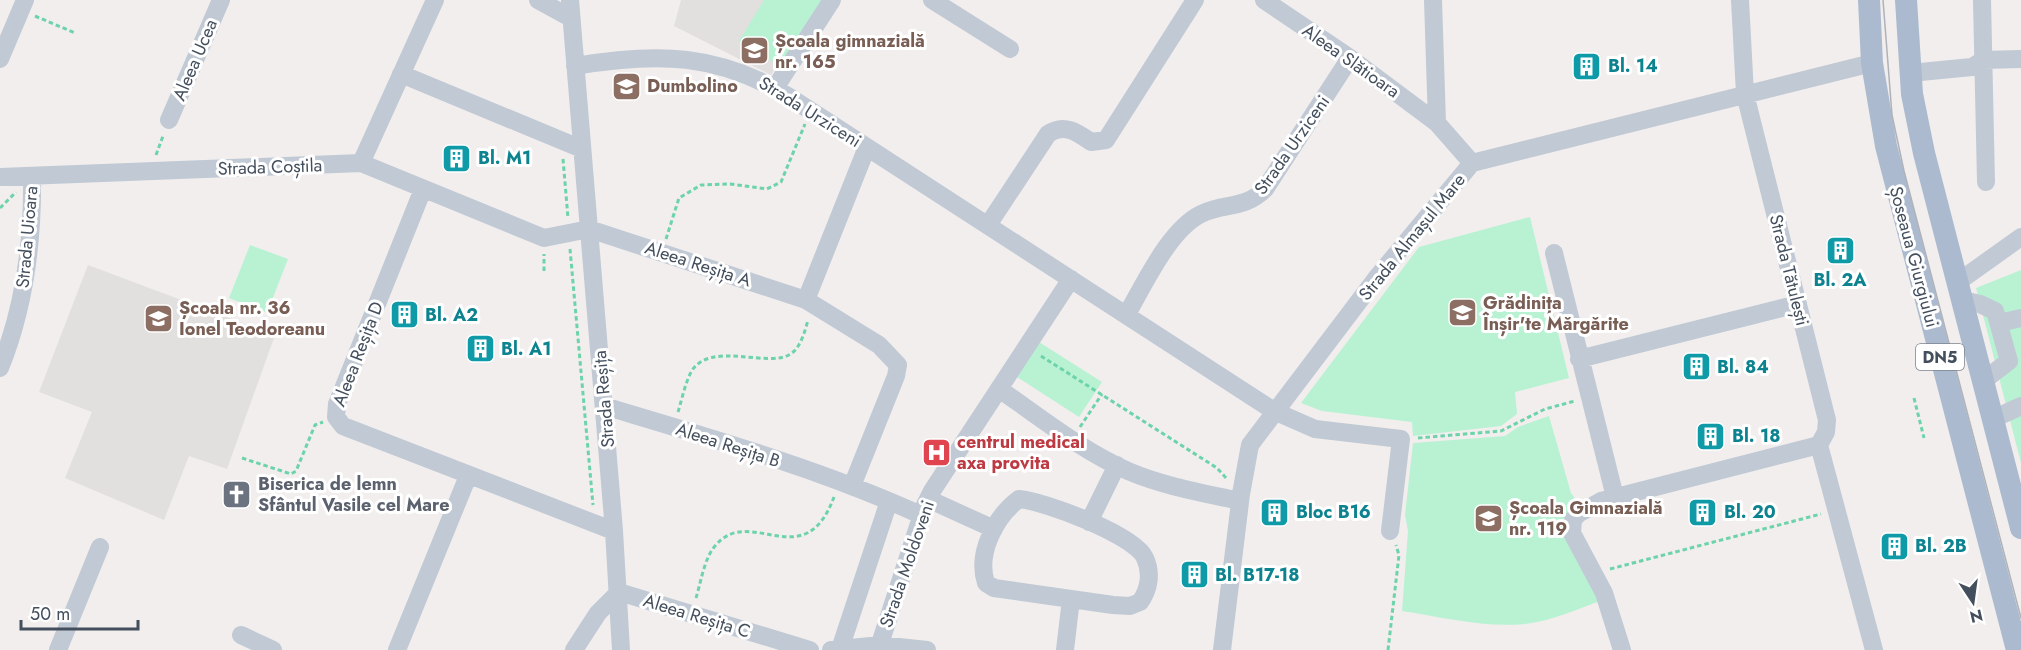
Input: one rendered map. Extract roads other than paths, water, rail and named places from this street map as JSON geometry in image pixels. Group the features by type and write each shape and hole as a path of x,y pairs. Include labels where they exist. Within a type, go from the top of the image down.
{"main road":[{"name":"Șoseaua Giurgiului","path":"1869,0 1872,63 1880,117 1898,197 2017,650"},
{"name":"Șoseaua Giurgiului","path":"1906,0 1910,72 1922,143 2021,528"}],"street":[{"name":"Aleea Ucea","path":"169,120 220,0"},
{"path":"435,0 361,163 544,238 589,229"},
{"path":"538,0 570,9"},
{"path":"775,88 832,0"},
{"path":"932,0 1010,49"},
{"path":"988,225 1048,134 1056,129 1072,130 1091,142 1106,140 1195,0"},
{"name":"Aleea Slătioara","path":"1264,0 1350,58 1437,123 1472,163"},
{"path":"1432,0 1437,123"},
{"path":"1982,0 1986,182"},
{"name":"Strada Tătulești","path":"1740,1 1745,94 1827,420 1826,432 1819,445 1874,650"},
{"path":"0,59 22,5"},
{"name":"Strada Reșița","path":"570,9 619,592 621,650"},
{"name":"Strada Urziceni","path":"576,66 639,57 678,57 723,66 775,88 1274,411 1315,429 1401,439 1390,531"},
{"name":"Strada Urziceni","path":"1126,314 1182,227 1201,214 1241,205 1256,199 1266,189 1350,58"},
{"path":"1910,72 1972,67 1983,60 2021,59"},
{"name":"Strada Almașul Mare","path":"1222,650 1240,498 1250,445 1378,276 1472,163 1872,63"},
{"path":"401,74 582,149"},
{"path":"845,484 896,376 898,365 879,345 810,302 867,147"},
{"name":"Strada Coștila","path":"0,177 361,163"},
{"name":"Strada Uioara","path":"0,368 23,293 32,228 32,176"},
{"name":"Aleea Reșița D","path":"423,189 337,404 336,417 343,426 614,531"},
{"name":"Aleea Reșița A","path":"589,229 810,302"},
{"path":"1983,381 2015,359 1995,311 1960,291 2021,237"},
{"path":"1554,254 1615,497"},
{"name":"Strada Moldoveni","path":"879,647 925,507 1071,279"},
{"path":"1579,359 1798,304"},
{"path":"1999,323 2021,318"},
{"path":"999,389 1072,439 1117,465 1146,478 1240,498"},
{"name":"Aleea Reșița B","path":"604,406 845,484 889,501 925,507 994,528"},
{"path":"1993,420 2021,406"},
{"path":"1622,650 1607,600 1572,533 1573,520 1585,508 1615,497 1819,445"},
{"path":"1089,522 1117,465"},
{"path":"397,650 468,476"},
{"path":"1019,499 1034,500 1089,522 1135,545 1145,557 1148,584 1140,602 1130,606 1071,599 994,588 986,583 984,561 994,528 1007,508 1019,499"},
{"path":"889,501 836,650 879,647 927,650"},
{"path":"58,650 100,547"},
{"path":"574,650 598,613 619,592"},
{"name":"Aleea Reșița C","path":"619,592 810,650"},
{"path":"1065,650 1071,599"},
{"path":"241,635 273,650"}],"tram line":[{"path":"1883,0 1892,115 1904,171 2021,618"}],"place":[{"name":"Școala gimnazială nr. 165","path":"754,51"},
{"name":"Bl. 14","path":"1587,66"},
{"name":"Dumbolino","path":"626,86"},
{"name":"Bl. M1","path":"457,158"},
{"name":"Bl. 2A","path":"1840,251"},
{"name":"Grădinița Înșir'te Mărgărite","path":"1462,313"},
{"name":"Bl. A2","path":"404,315"},
{"name":"Școala nr. 36 Ionel Teodoreanu","path":"158,318"},
{"name":"Bl. A1","path":"480,349"},
{"name":"Bl. 84","path":"1696,367"},
{"name":"Bl. 18","path":"1711,436"},
{"name":"centrul medical axa provita","path":"936,452"},
{"name":"Biserica de lemn Sfântul Vasile cel Mare","path":"237,494"},
{"name":"Bloc B16","path":"1275,512"},
{"name":"Bl. 20","path":"1703,512"},
{"name":"Școala Gimnazială nr. 119","path":"1488,518"},
{"name":"Bl. 2B","path":"1894,546"},
{"name":"Bl. B17-18","path":"1194,575"}]}
